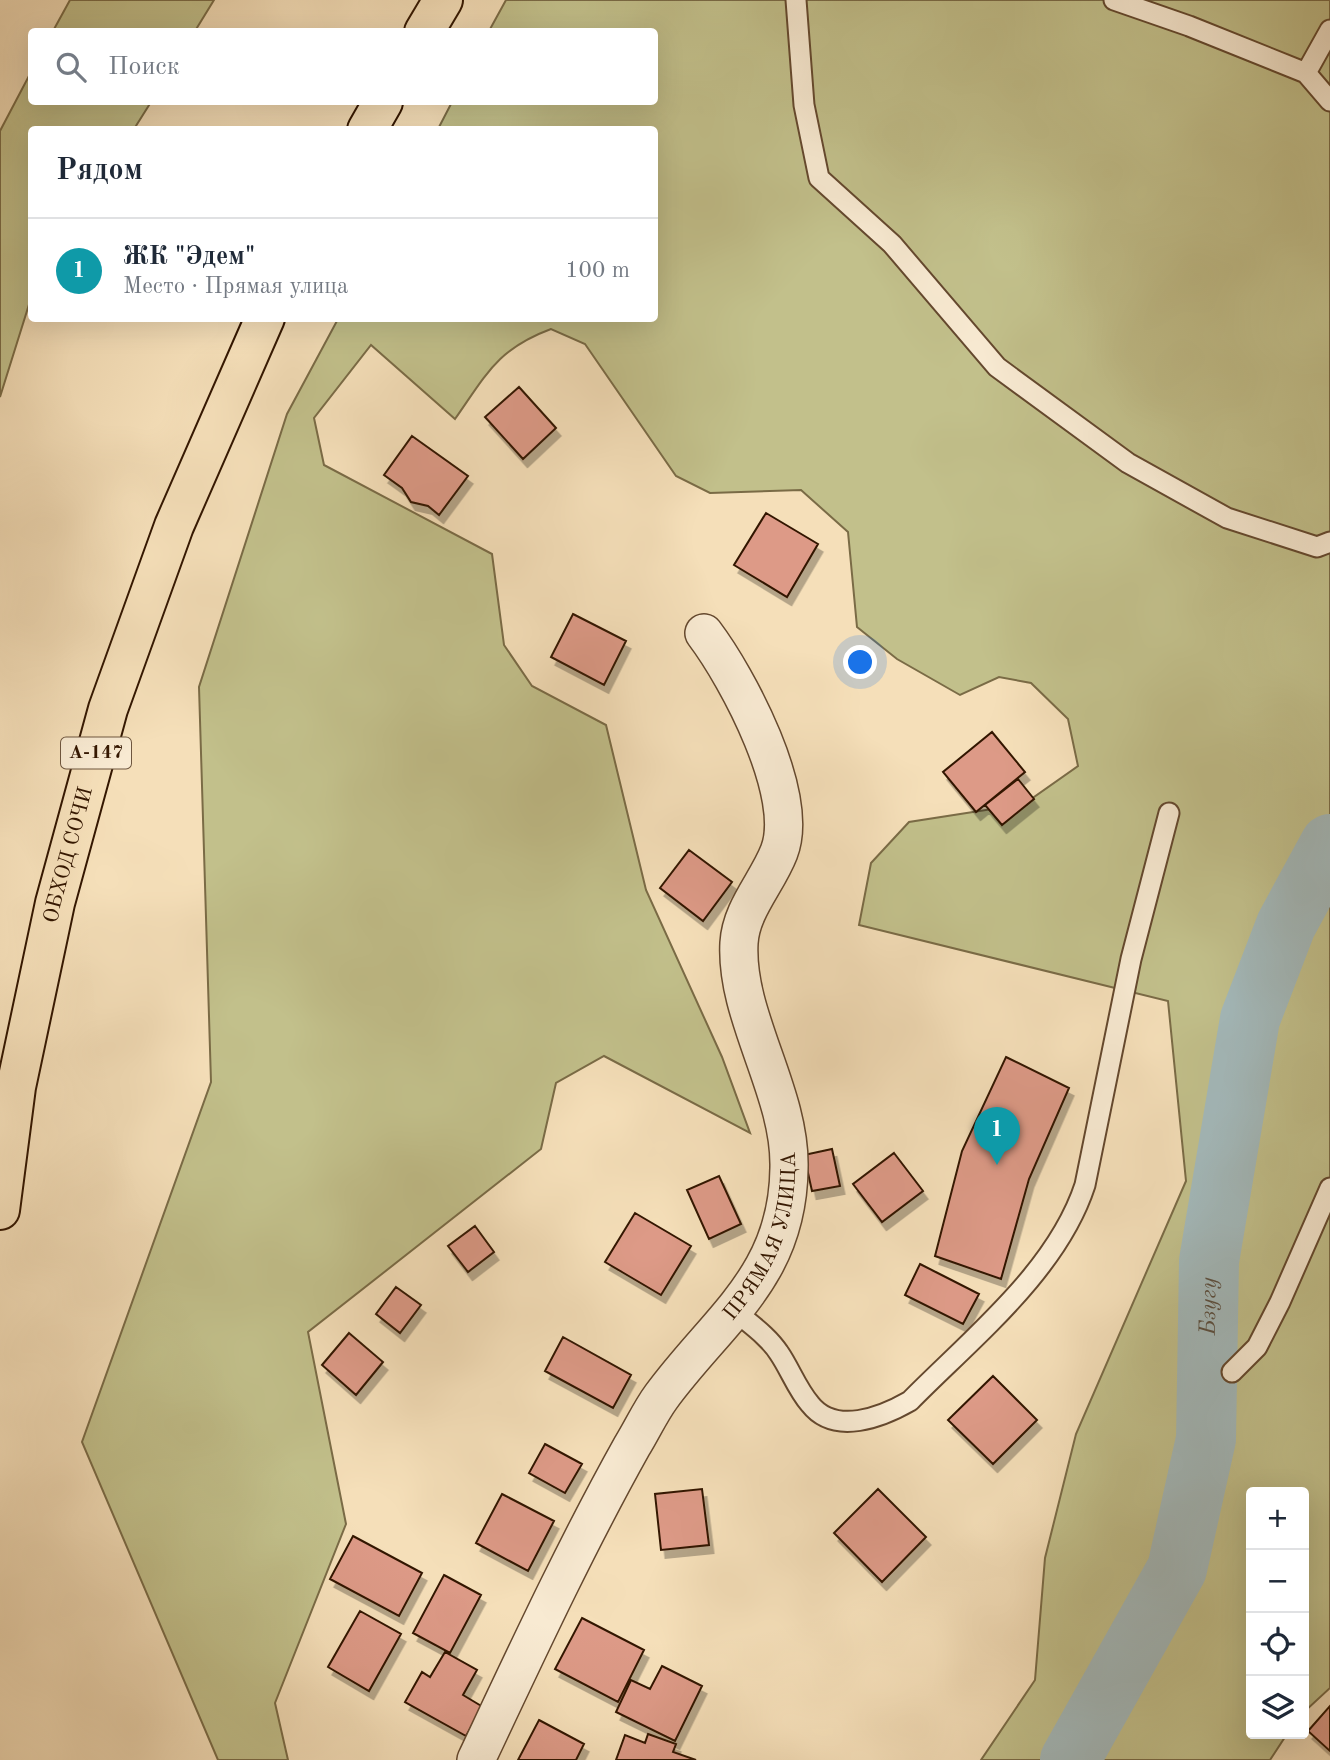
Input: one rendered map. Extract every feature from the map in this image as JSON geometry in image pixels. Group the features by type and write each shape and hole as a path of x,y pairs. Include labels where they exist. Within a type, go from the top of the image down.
{"highway":[{"path":"426,28 443,0"},
{"path":"369,126 381,105"},
{"name":"ОБХОД СОЧИ","path":"0,1210 16,1087 55,903 108,709 174,526 263,322"}],"street":[{"name":"ПРЯМАЯ УЛИЦА","path":"476,1760 554,1595 660,1399 736,1311 778,1241 789,1168 784,1118 739,966 743,921 780,849 782,813 778,779 761,733 723,658 704,633"}],"lane":[{"path":"796,0 804,105 820,178 892,244 997,367 1128,463 1227,518 1317,547 1330,542"},
{"path":"1114,0 1189,26 1306,73 1330,101"},
{"path":"1306,73 1330,30"},
{"path":"736,1311 778,1350 810,1406 823,1415 844,1422 864,1420 887,1414 910,1401 1032,1276 1058,1243 1076,1214 1085,1185 1131,960 1169,813"},
{"path":"1232,1372 1257,1347 1280,1302 1330,1188"}],"shaded area":[{"path":"70,0 214,0 197,28 55,28"},
{"path":"506,0 1330,0 1330,1688 1309,1707 1309,1487 1246,1487 1246,1739 1284,1739 1270,1760 981,1760 1035,1680 1045,1558 1076,1434 1186,1181 1168,1001 859,925 871,863 909,822 1024,804 1078,766 1068,719 1031,683 999,677 960,695 897,659 857,627 848,532 801,490 710,493 676,476 585,344 551,329 518,345 494,365 455,419 371,345 314,418 324,465 492,554 504,645 532,686 606,725 646,890 722,1057 750,1133 604,1056 556,1083 541,1149 308,1332 346,1524 275,1703 288,1760 218,1760 82,1442 211,1082 199,687 287,414 336,322 658,322 658,126 440,126 450,105 658,105 658,28 491,28"},
{"path":"28,78 28,105 149,105 136,126 28,126 28,308 0,397 0,131"}],"building":[{"path":"519,387 556,428 523,459 485,417"},
{"path":"412,436 468,476 439,515 428,506 411,502 402,488 384,475"},
{"path":"766,513 818,544 787,597 734,565"},
{"path":"573,614 626,641 604,685 551,657"},
{"path":"992,732 1025,772 976,812 943,772"},
{"path":"1018,779 1034,799 1002,825 985,805"},
{"path":"689,850 732,882 703,921 660,888"},
{"path":"1006,1057 1069,1088 1029,1179 1001,1279 935,1256 962,1151"},
{"path":"832,1149 840,1186 812,1191 804,1155"},
{"path":"894,1153 923,1191 882,1222 853,1184"},
{"path":"719,1176 741,1224 709,1239 687,1190"},
{"path":"635,1213 691,1246 661,1295 605,1262"},
{"path":"475,1226 494,1252 468,1272 448,1246"},
{"path":"920,1264 979,1294 963,1324 905,1295"},
{"path":"396,1287 421,1305 400,1333 376,1314"},
{"path":"349,1333 383,1362 356,1395 322,1365"},
{"path":"563,1337 631,1375 613,1408 545,1371"},
{"path":"993,1376 1037,1420 993,1464 948,1420"},
{"path":"545,1444 582,1464 565,1493 529,1473"},
{"path":"702,1489 709,1545 661,1550 655,1494"},
{"path":"878,1489 926,1537 882,1582 834,1533"},
{"path":"502,1494 554,1521 528,1571 476,1543"},
{"path":"353,1536 422,1573 399,1616 330,1579"},
{"path":"444,1575 481,1595 450,1653 413,1633"},
{"path":"360,1611 401,1634 369,1691 328,1667"},
{"path":"582,1618 644,1650 618,1702 555,1669"},
{"path":"445,1652 477,1670 463,1695 483,1707 466,1736 405,1702 422,1672 430,1677"},
{"path":"662,1666 702,1686 675,1741 616,1712 631,1680 650,1689"},
{"path":"1330,1706 1330,1751 1309,1730"},
{"path":"539,1720 584,1744 576,1760 518,1760"},
{"path":"648,1734 676,1744 673,1752 696,1760 616,1760 625,1735 645,1743"}],"waterway":[{"name":"Бзугу","path":"1070,1760 1177,1569 1206,1439 1209,1261 1250,1019 1286,925 1330,844"}],"place":[{"name":"ЖК \"Эдем\"","path":"997,1165"}]}
